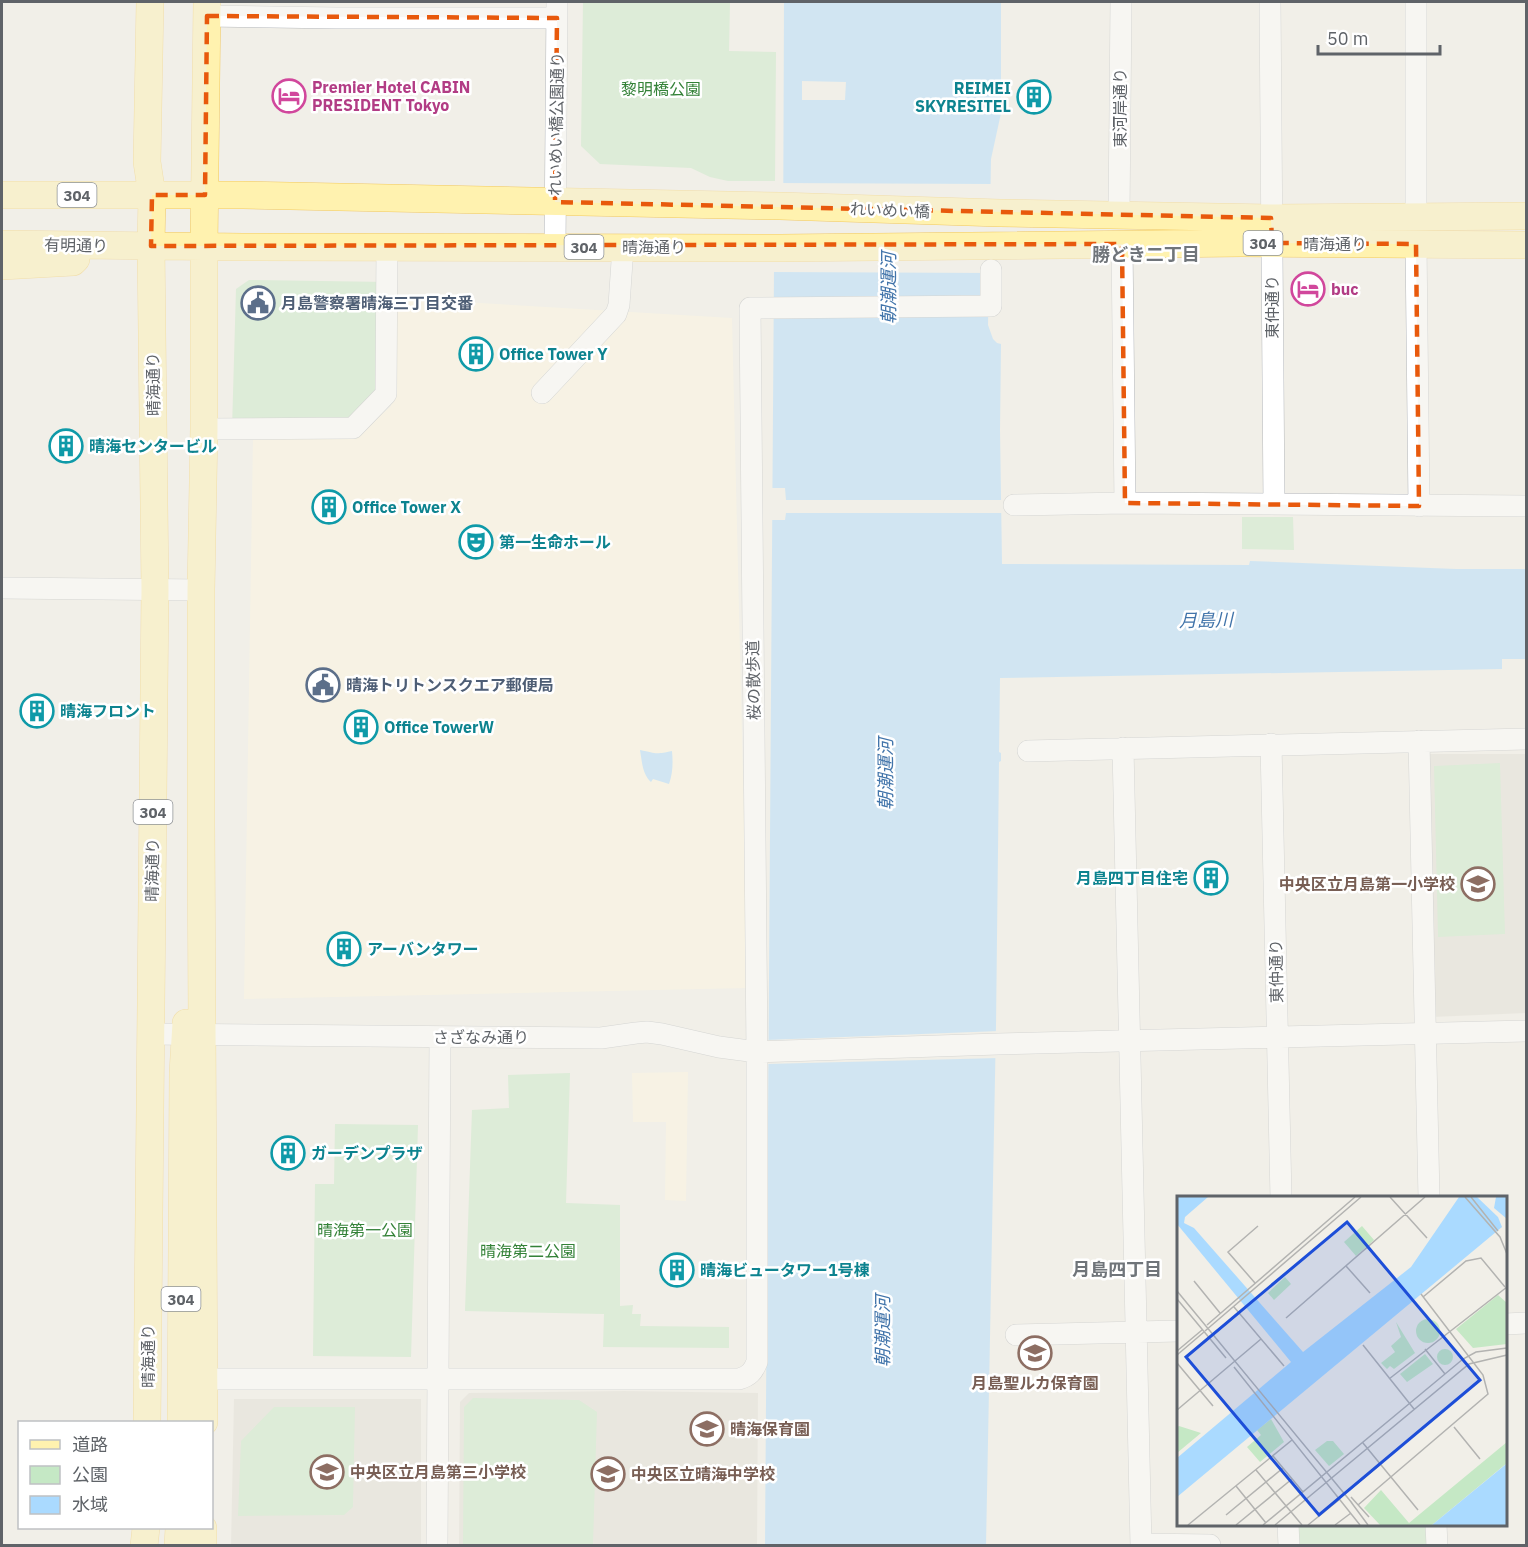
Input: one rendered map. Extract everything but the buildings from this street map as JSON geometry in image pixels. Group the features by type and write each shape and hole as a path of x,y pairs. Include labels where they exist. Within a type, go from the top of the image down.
{"main road":[{"name":"304","path":"150,2 147,162 152,195"},
{"name":"304","path":"205,195 207,9"},
{"name":"304","path":"2,195 205,195 555,202"},
{"name":"晴海通り","path":"147,1421 155,589 152,195"},
{"name":"晴海通り","path":"204,1421 194,1036 201,824 205,195"},
{"name":"れいめい橋","path":"555,202 1000,213"},
{"name":"晴海通り","path":"1000,213 1119,215 1416,244 1527,245"},
{"name":"晴海通り","path":"151,246 780,248 995,258 1416,217 1527,216"},
{"name":"有明通り","path":"2,244 151,246"},
{"path":"2,266 73,262 94,245"},
{"name":"晴海通り","path":"181,1421 183,1073 194,1036"},
{"path":"144,1545 146,1529"},
{"path":"178,1545 179,1529"},
{"path":"203,1545 205,1529"}],"street":[{"name":"東河岸通り","path":"1119,215 1121,2"},
{"name":"東仲通り","path":"1270,2 1274,504"},
{"path":"1416,2 1416,217"},
{"path":"207,9 557,10"},
{"name":"れいめい橋公園通り","path":"555,247 557,10"},
{"path":"1122,244 1125,502"},
{"path":"1416,244 1419,506"},
{"path":"204,429 352,428 386,394 387,247"},
{"path":"542,393 616,314 619,305 622,247"},
{"name":"桜の散歩道","path":"438,1379 739,1379 748,1376 757,1362 760,1052 750,308 991,306 995,258"},
{"path":"1014,505 1125,502 1527,506"},
{"path":"2,588 201,590"},
{"path":"1028,751 1527,739"},
{"path":"1419,741 1429,1196"},
{"name":"東仲通り","path":"1271,744 1281,1196"},
{"path":"1123,748 1141,1545 1210,1545"},
{"name":"さざなみ通り","path":"150,1035 601,1038 648,1032 719,1047 760,1052 1527,1031"},
{"path":"437,1545 440,1037"},
{"path":"1507,1324 1527,1323"},
{"path":"1016,1335 1177,1331"},
{"path":"204,1379 438,1379"},
{"path":"1288,1526 1289,1545"},
{"path":"1436,1526 1437,1545"},
{"path":"205,1529 208,1545"}],"highlighted area":[{"path":"207,16 557,18 555,202 1271,218 1272,243 1416,244 1419,506 1125,503 1122,244 151,246 152,195 205,195"}],"shaded area":[{"path":"394,298 732,318 748,988 244,999 253,436 355,439 391,406"},
{"name":"中央区立月島第一小学校","path":"1427,754 1526,754 1526,1013 1432,1017"},
{"path":"688,1072 686,1201 665,1200 666,1122 633,1122 632,1073"},
{"name":"中央区立晴海中学校","path":"624,1391 758,1393 757,1545 459,1546 460,1402 469,1393"},
{"name":"中央区立月島第三小学校","path":"234,1399 421,1399 421,1545 231,1546"}],"green space":[{"name":"黎明橋公園","path":"583,2 730,2 729,51 776,52 775,181 728,181 710,177 691,168 600,164 581,146"},
{"path":"249,280 387,282 386,394 353,428 232,429 236,289"},
{"path":"1242,517 1293,517 1294,550 1242,549"},
{"path":"1500,763 1505,934 1438,937 1434,766"},
{"name":"晴海第二公園","path":"570,1073 566,1203 620,1205 620,1306 633,1305 632,1314 641,1314 640,1326 729,1327 729,1348 603,1347 604,1314 465,1311 472,1110 509,1108 508,1075"},
{"name":"晴海第一公園","path":"335,1124 418,1125 411,1357 313,1356 315,1184 334,1184"},
{"path":"473,1398 579,1400 597,1412 593,1545 463,1545 464,1407"},
{"path":"274,1407 355,1407 353,1507 344,1515 238,1516 241,1441"},
{"path":"1295,1526 1430,1526 1430,1545 1295,1545"}],"water":[{"path":"784,2 1001,2 1001,113 991,159 988,325 993,339 1001,344 1002,564 1249,565 1250,561 1456,569 1526,569 1526,659 1502,659 1502,669 1000,678 999,752 1001,761 999,762 986,1545 765,1546 774,270 783,270"},
{"path":"640,750 652,753 672,751 669,784 653,779 651,782 648,779"}],"pier":[{"path":"802,81 846,82 845,100 802,100"},
{"path":"781,183 993,184 992,273 771,272 773,268 780,267"},
{"path":"770,488 785,488 786,500 1004,500 1004,513 786,513 785,520 769,520"},
{"path":"999,1031 999,1058 767,1064 766,1040"}],"place":[{"name":"Premier Hotel CABIN PRESIDENT Tokyo","path":"289,96"},
{"name":"REIMEI SKYRESITEL","path":"1034,97"},
{"name":"buc","path":"1308,289"},
{"name":"月島警察署晴海三丁目交番","path":"258,303"},
{"name":"Office Tower Y","path":"476,354"},
{"name":"晴海センタービル","path":"66,446"},
{"name":"Office Tower X","path":"329,507"},
{"name":"第一生命ホール","path":"476,542"},
{"name":"晴海トリトンスクエア郵便局","path":"323,685"},
{"name":"晴海フロント","path":"37,711"},
{"name":"Office TowerW","path":"361,727"},
{"name":"月島四丁目住宅","path":"1211,878"},
{"name":"中央区立月島第一小学校","path":"1478,884"},
{"name":"アーバンタワー","path":"344,949"},
{"name":"ガーデンプラザ","path":"288,1153"},
{"name":"晴海ビュータワー1号棟","path":"677,1270"},
{"name":"月島聖ルカ保育園","path":"1035,1353"},
{"name":"晴海保育園","path":"707,1429"},
{"name":"中央区立月島第三小学校","path":"327,1472"},
{"name":"中央区立晴海中学校","path":"608,1474"}],"district":[{"name":"勝どき二丁目","path":"1146,254"},
{"name":"月島四丁目","path":"1117,1269"}],"water label":[{"name":"朝潮運河","path":"888,288"},
{"name":"月島川","path":"1206,620"},
{"name":"朝潮運河","path":"885,774"},
{"name":"朝潮運河","path":"882,1331"}]}
